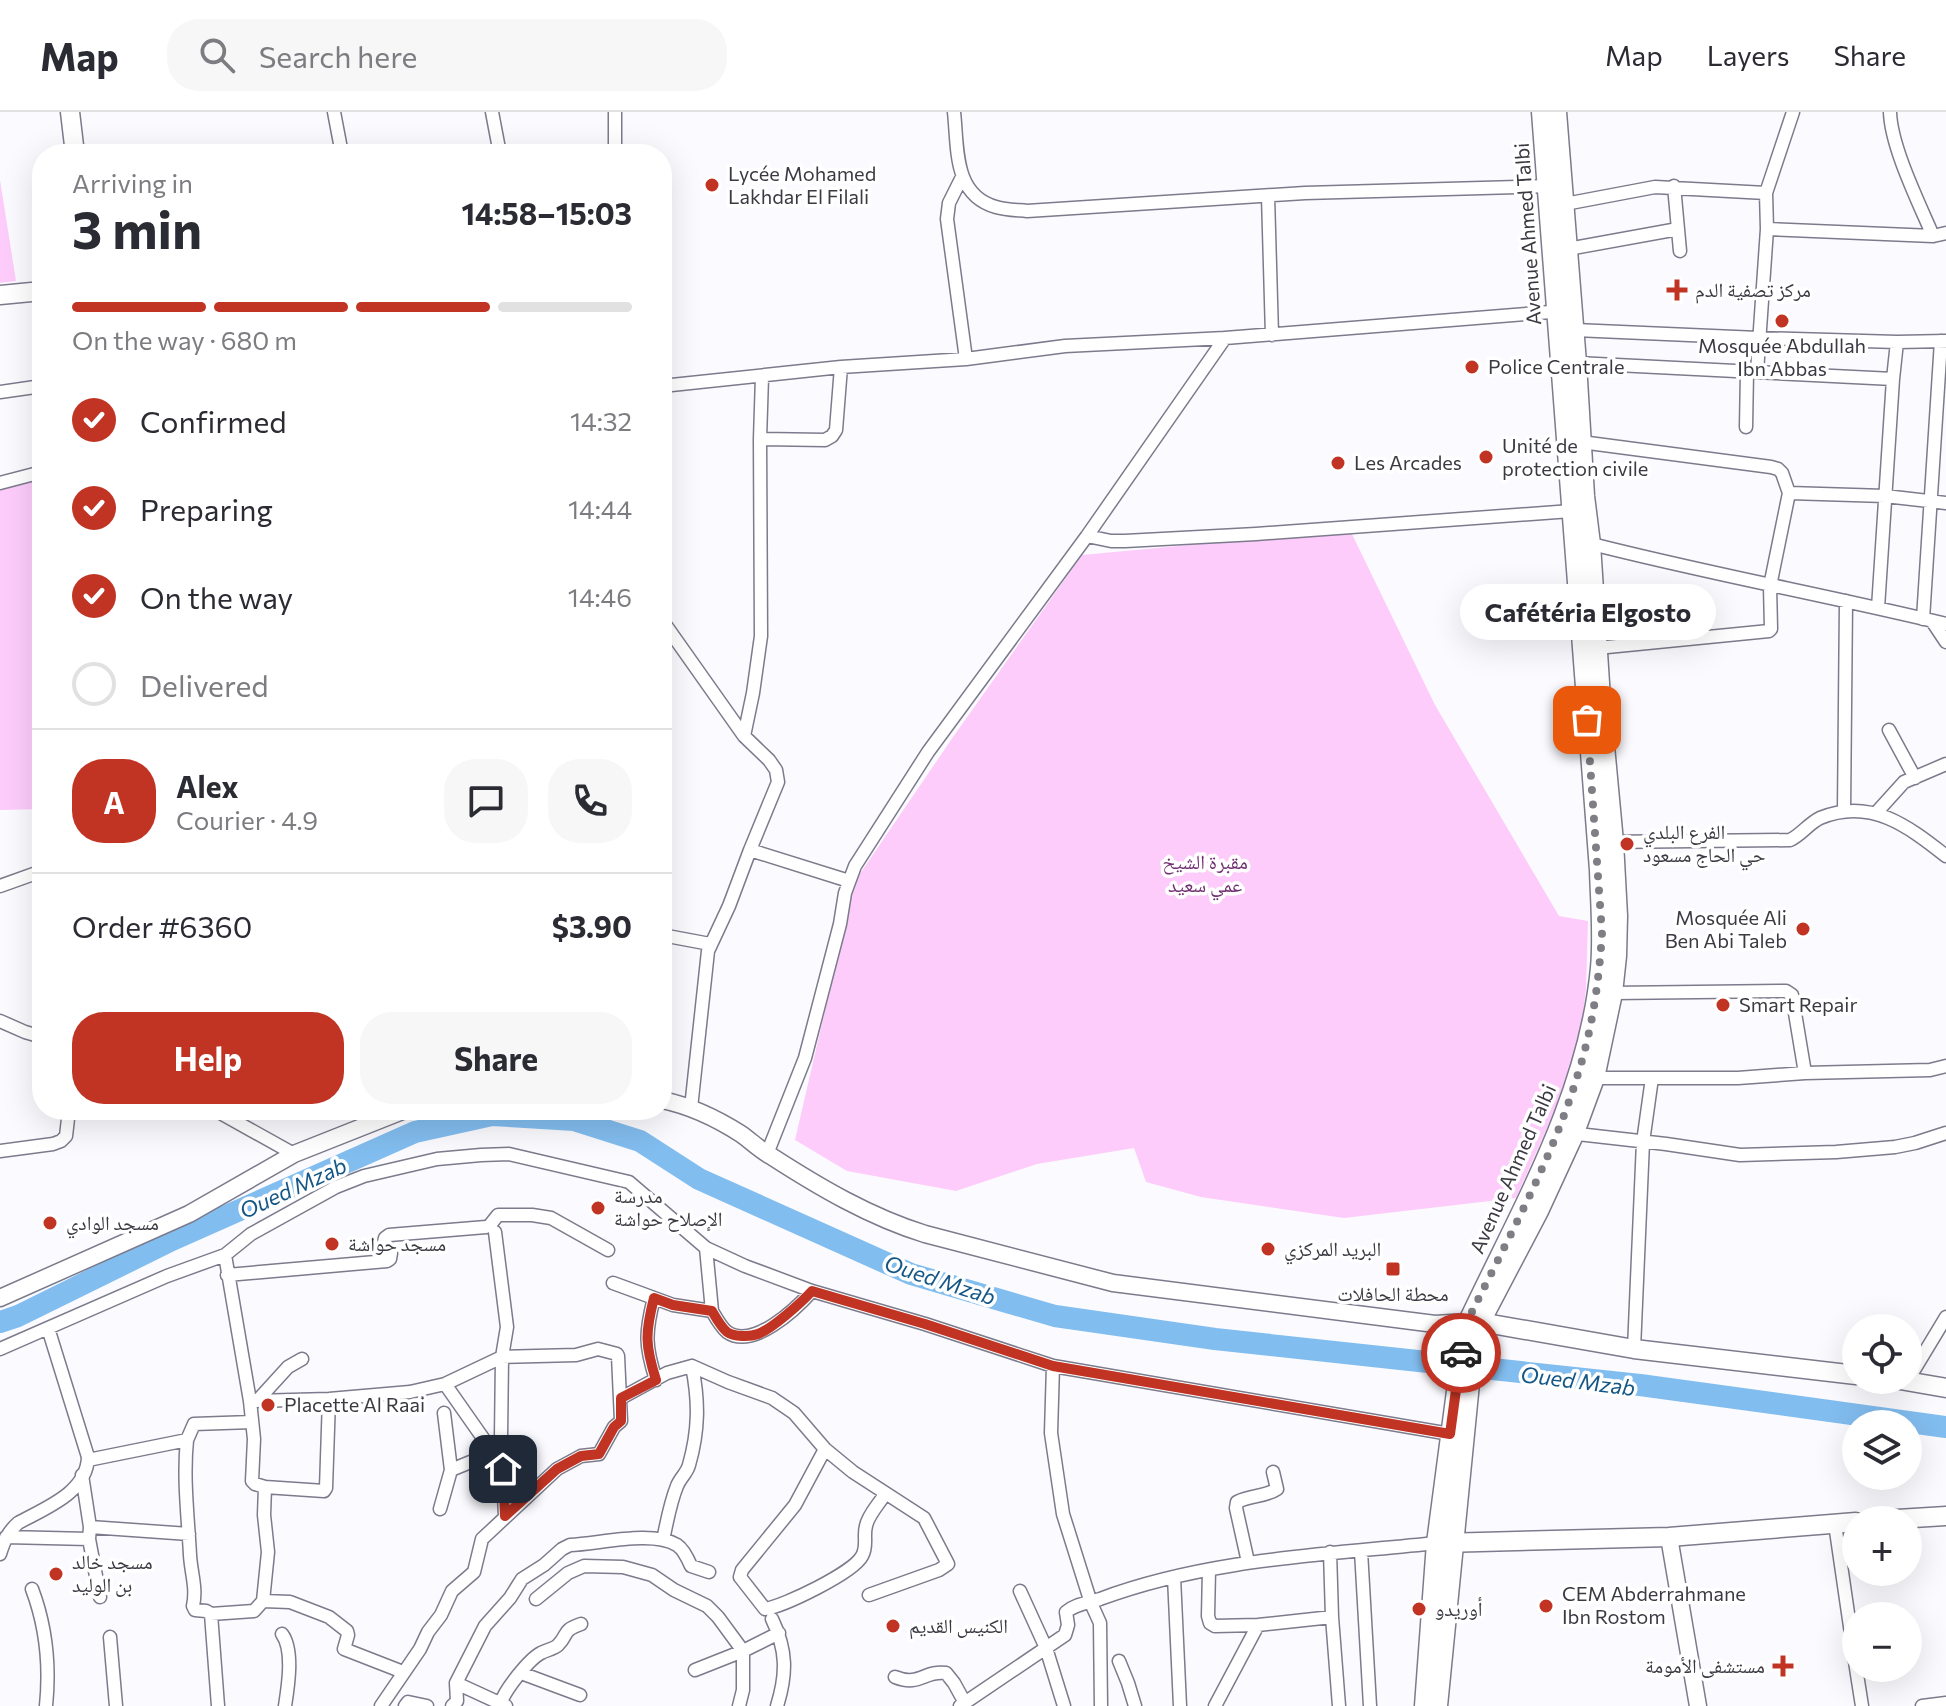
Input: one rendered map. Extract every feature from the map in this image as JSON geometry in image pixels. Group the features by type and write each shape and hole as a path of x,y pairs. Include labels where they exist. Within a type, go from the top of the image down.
{"main road":[{"path":"70,112 74,144"},
{"name":"Avenue Ahmed Talbi","path":"1455,1431 1471,1327 1566,1133 1591,1026 1600,969 1605,842 1582,542 1571,511 1559,192 1541,112"},
{"path":"1557,112 1559,192 1568,249 1564,311 1575,330 1582,542 1597,648 1605,842 1618,916 1613,993 1595,1078 1566,1133"},
{"path":"0,295 32,292"},
{"path":"1471,1327 1842,1373"},
{"path":"1922,1383 1946,1388"},
{"path":"1424,1706 1445,1543 1455,1431"},
{"path":"1922,1517 1946,1516"},
{"path":"1445,1543 1669,1537 1842,1523"},
{"path":"1438,1706 1445,1543"}],"street":[{"path":"334,112 340,144"},
{"path":"492,112 498,144"},
{"path":"615,112 615,144"},
{"path":"954,112 957,154 968,188 985,203 1027,211 1268,196 1559,192 1674,186 1766,193"},
{"path":"1746,427 1758,338 1767,229 1766,193 1793,112"},
{"path":"1890,112 1896,143 1910,181 1940,235"},
{"path":"962,177 949,203 947,219 966,359"},
{"path":"1674,186 1680,251"},
{"path":"1268,196 1272,335"},
{"path":"1568,249 1678,229"},
{"path":"1767,229 1940,235"},
{"path":"672,385 841,367 966,359 1080,345 1272,335 1564,311"},
{"path":"1575,330 1758,338 1943,341 1930,502 1928,620 1946,642"},
{"path":"767,1154 805,1058 855,866 928,752 1087,536 1225,338"},
{"path":"1878,608 1897,342"},
{"path":"1577,363 1893,379"},
{"path":"760,439 825,440 832,436 836,430 841,367"},
{"path":"744,736 761,636 762,377"},
{"path":"0,392 32,387"},
{"path":"1581,442 1771,467 1782,473 1789,493 1770,586 1769,631 1597,648"},
{"path":"0,483 32,475"},
{"path":"1789,493 1885,496 1946,503"},
{"path":"1087,536 1111,541 1212,537 1571,511"},
{"path":"1582,542 1946,624"},
{"path":"1844,811 1846,601"},
{"path":"672,634 744,736 769,760 776,770 778,782 729,906 710,944 703,983 691,1108"},
{"path":"1889,730 1915,778"},
{"path":"1876,813 1904,782 1946,764"},
{"path":"1605,842 1790,840 1812,822 1844,811 1876,813 1901,825 1946,856"},
{"path":"750,850 849,881"},
{"path":"0,886 32,875"},
{"path":"672,937 710,944"},
{"path":"1613,993 1786,991 1792,995 1805,1073"},
{"path":"0,1021 32,1034"},
{"path":"1595,1078 1738,1078 1930,1070 1946,1066"},
{"path":"1634,1349 1643,1142 1652,1078"},
{"path":"672,1103 707,1114 821,1188 901,1227 1113,1283 1471,1327"},
{"path":"0,1151 61,1141 66,1136 68,1120"},
{"path":"233,1120 294,1154"},
{"path":"0,1298 189,1214 294,1154 380,1120"},
{"path":"1566,1133 1740,1155 1895,1147 1946,1133"},
{"path":"0,1349 167,1276 225,1255 251,1234 336,1187 364,1176 437,1159 509,1154 629,1182 706,1248 745,1266 812,1291 1053,1366 1455,1431"},
{"path":"227,1275 387,1261 391,1253 384,1242 389,1235 486,1227 498,1215 551,1218 608,1250"},
{"path":"495,1232 507,1327 502,1357 497,1448 505,1516"},
{"path":"706,1248 712,1311 726,1331 736,1335 756,1335 801,1303 812,1291"},
{"path":"225,1255 253,1401 252,1481 255,1484 324,1491 329,1399"},
{"path":"613,1283 673,1305 712,1311"},
{"path":"654,1298 646,1331 648,1355 656,1380"},
{"path":"1922,1357 1946,1317"},
{"path":"0,1554 6,1537 18,1523 67,1495 87,1468 88,1460 48,1328"},
{"path":"253,1401 410,1392 445,1384 502,1357 576,1355 598,1349 617,1354 621,1421 614,1427 599,1454 581,1456 557,1469 482,1539 474,1572 452,1591 441,1615 381,1706"},
{"path":"253,1401 288,1367 302,1359"},
{"path":"621,1398 667,1373 692,1366 772,1398 794,1413 825,1449 853,1472 924,1518 948,1564 869,1595"},
{"path":"663,1540 678,1481 687,1472 690,1463 697,1428 698,1397 692,1366"},
{"path":"1053,1366 1051,1433 1063,1514 1100,1623 1101,1706"},
{"path":"445,1384 497,1448"},
{"path":"440,1509 451,1470 444,1413"},
{"path":"252,1422 194,1424 187,1440 184,1465 190,1559 196,1591 195,1610 211,1614 254,1611 263,1601 268,1552 265,1487"},
{"path":"88,1460 187,1440"},
{"path":"451,1470 497,1448"},
{"path":"825,1449 795,1505 742,1570 740,1577 765,1609 831,1580 860,1560 866,1549 867,1520 885,1494"},
{"path":"1248,1562 1237,1502 1277,1489 1273,1472"},
{"path":"82,1475 100,1597"},
{"path":"1835,1524 1846,1602"},
{"path":"6,1537 89,1533 189,1534"},
{"path":"1669,1537 1698,1706"},
{"path":"452,1706 457,1701 456,1683 485,1626 504,1606 522,1579 562,1549 570,1545 629,1538 663,1540 679,1546 691,1566 709,1572"},
{"path":"895,1677 913,1682 936,1672 946,1673 963,1705 1067,1631 1065,1616 1068,1609 1135,1586 1248,1562 1445,1543"},
{"path":"1361,1551 1370,1706"},
{"path":"1330,1552 1339,1706"},
{"path":"536,1599 568,1573 584,1566 623,1567 645,1572 707,1606 743,1651 743,1690 739,1706"},
{"path":"1209,1570 1207,1606 1210,1623 1215,1626 1332,1617"},
{"path":"1174,1577 1180,1706"},
{"path":"32,1589 41,1614 46,1647 46,1706"},
{"path":"1020,1591 1046,1648 1064,1706"},
{"path":"263,1601 290,1602 329,1617 347,1631 344,1649 403,1672"},
{"path":"211,1614 218,1706"},
{"path":"772,1619 784,1649 784,1669 777,1706"},
{"path":"504,1705 503,1695 538,1654 558,1646 570,1628 581,1624"},
{"path":"1215,1706 1258,1625"},
{"path":"695,1670 779,1633"},
{"path":"282,1634 288,1657 289,1685 285,1706"},
{"path":"110,1637 116,1706"},
{"path":"1119,1661 1135,1706"},
{"path":"521,1673 580,1695"},
{"path":"1858,1682 1862,1706"},
{"path":"456,1683 504,1705"},
{"path":"405,1706 408,1702 427,1706"},
{"path":"1922,1706 1946,1703"}],"green space":[{"path":"0,180 16,281 0,283"},
{"path":"32,475 32,809 0,810 0,484"},
{"name":"مقبرة الشيخ عمي سعيد","path":"1350,530 1435,705 1559,916 1588,921 1586,989 1577,1060 1516,1198 1344,1218 1201,1197 1146,1182 1134,1148 1037,1164 956,1191 847,1171 795,1140 855,881 1082,555"}],"waterway":[{"name":"Oued Mzab","path":"0,1322 172,1240 415,1132 469,1120"},
{"name":"Oued Mzab","path":"574,1120 640,1141 699,1179 911,1274 1055,1316 1215,1339 1640,1385 1946,1427"}],"way so far":[{"path":"1461,1353 1467,1322 1558,1131 1577,1080 1591,1026 1602,933 1587,720"}],"place":[{"name":"Lycée Mohamed Lakhdar El Filali","path":"712,185"},
{"name":"مركز تصفية الدم","path":"1677,290"},
{"name":"Mosquée Abdullah Ibn Abbas","path":"1782,321"},
{"name":"Police Centrale","path":"1472,367"},
{"name":"Unité de protection civile","path":"1486,457"},
{"name":"Les Arcades","path":"1338,463"},
{"name":"Cafétéria Elgosto","path":"1587,720"},
{"name":"الفرع البلدي حي الحاج مسعود","path":"1627,844"},
{"name":"Mosquée Ali Ben Abi Taleb","path":"1803,929"},
{"name":"Smart Repair","path":"1723,1005"},
{"name":"مدرسة الإصلاح حواشة","path":"598,1208"},
{"name":"مسجد الوادي","path":"50,1223"},
{"name":"مسجد حواشة","path":"332,1244"},
{"name":"البريد المركزي","path":"1268,1249"},
{"name":"محطة الحافلات","path":"1393,1269"},
{"name":"Placette Al Raai","path":"268,1405"},
{"name":"مسجد خالد بن الوليد","path":"56,1574"},
{"name":"CEM Abderrahmane Ibn Rostom","path":"1546,1606"},
{"name":"أوريدو","path":"1419,1609"},
{"name":"الكنيس القديم","path":"893,1626"},
{"name":"مستشفى الأمومة","path":"1783,1666"}],"route":[{"path":"503,1469 505,1516 557,1469 581,1456 599,1454 614,1427 621,1421 621,1398 656,1380 648,1355 646,1331 654,1298 673,1305 712,1311 726,1331 753,1336 763,1332 812,1291 1053,1366 1450,1434 1461,1353"}]}
